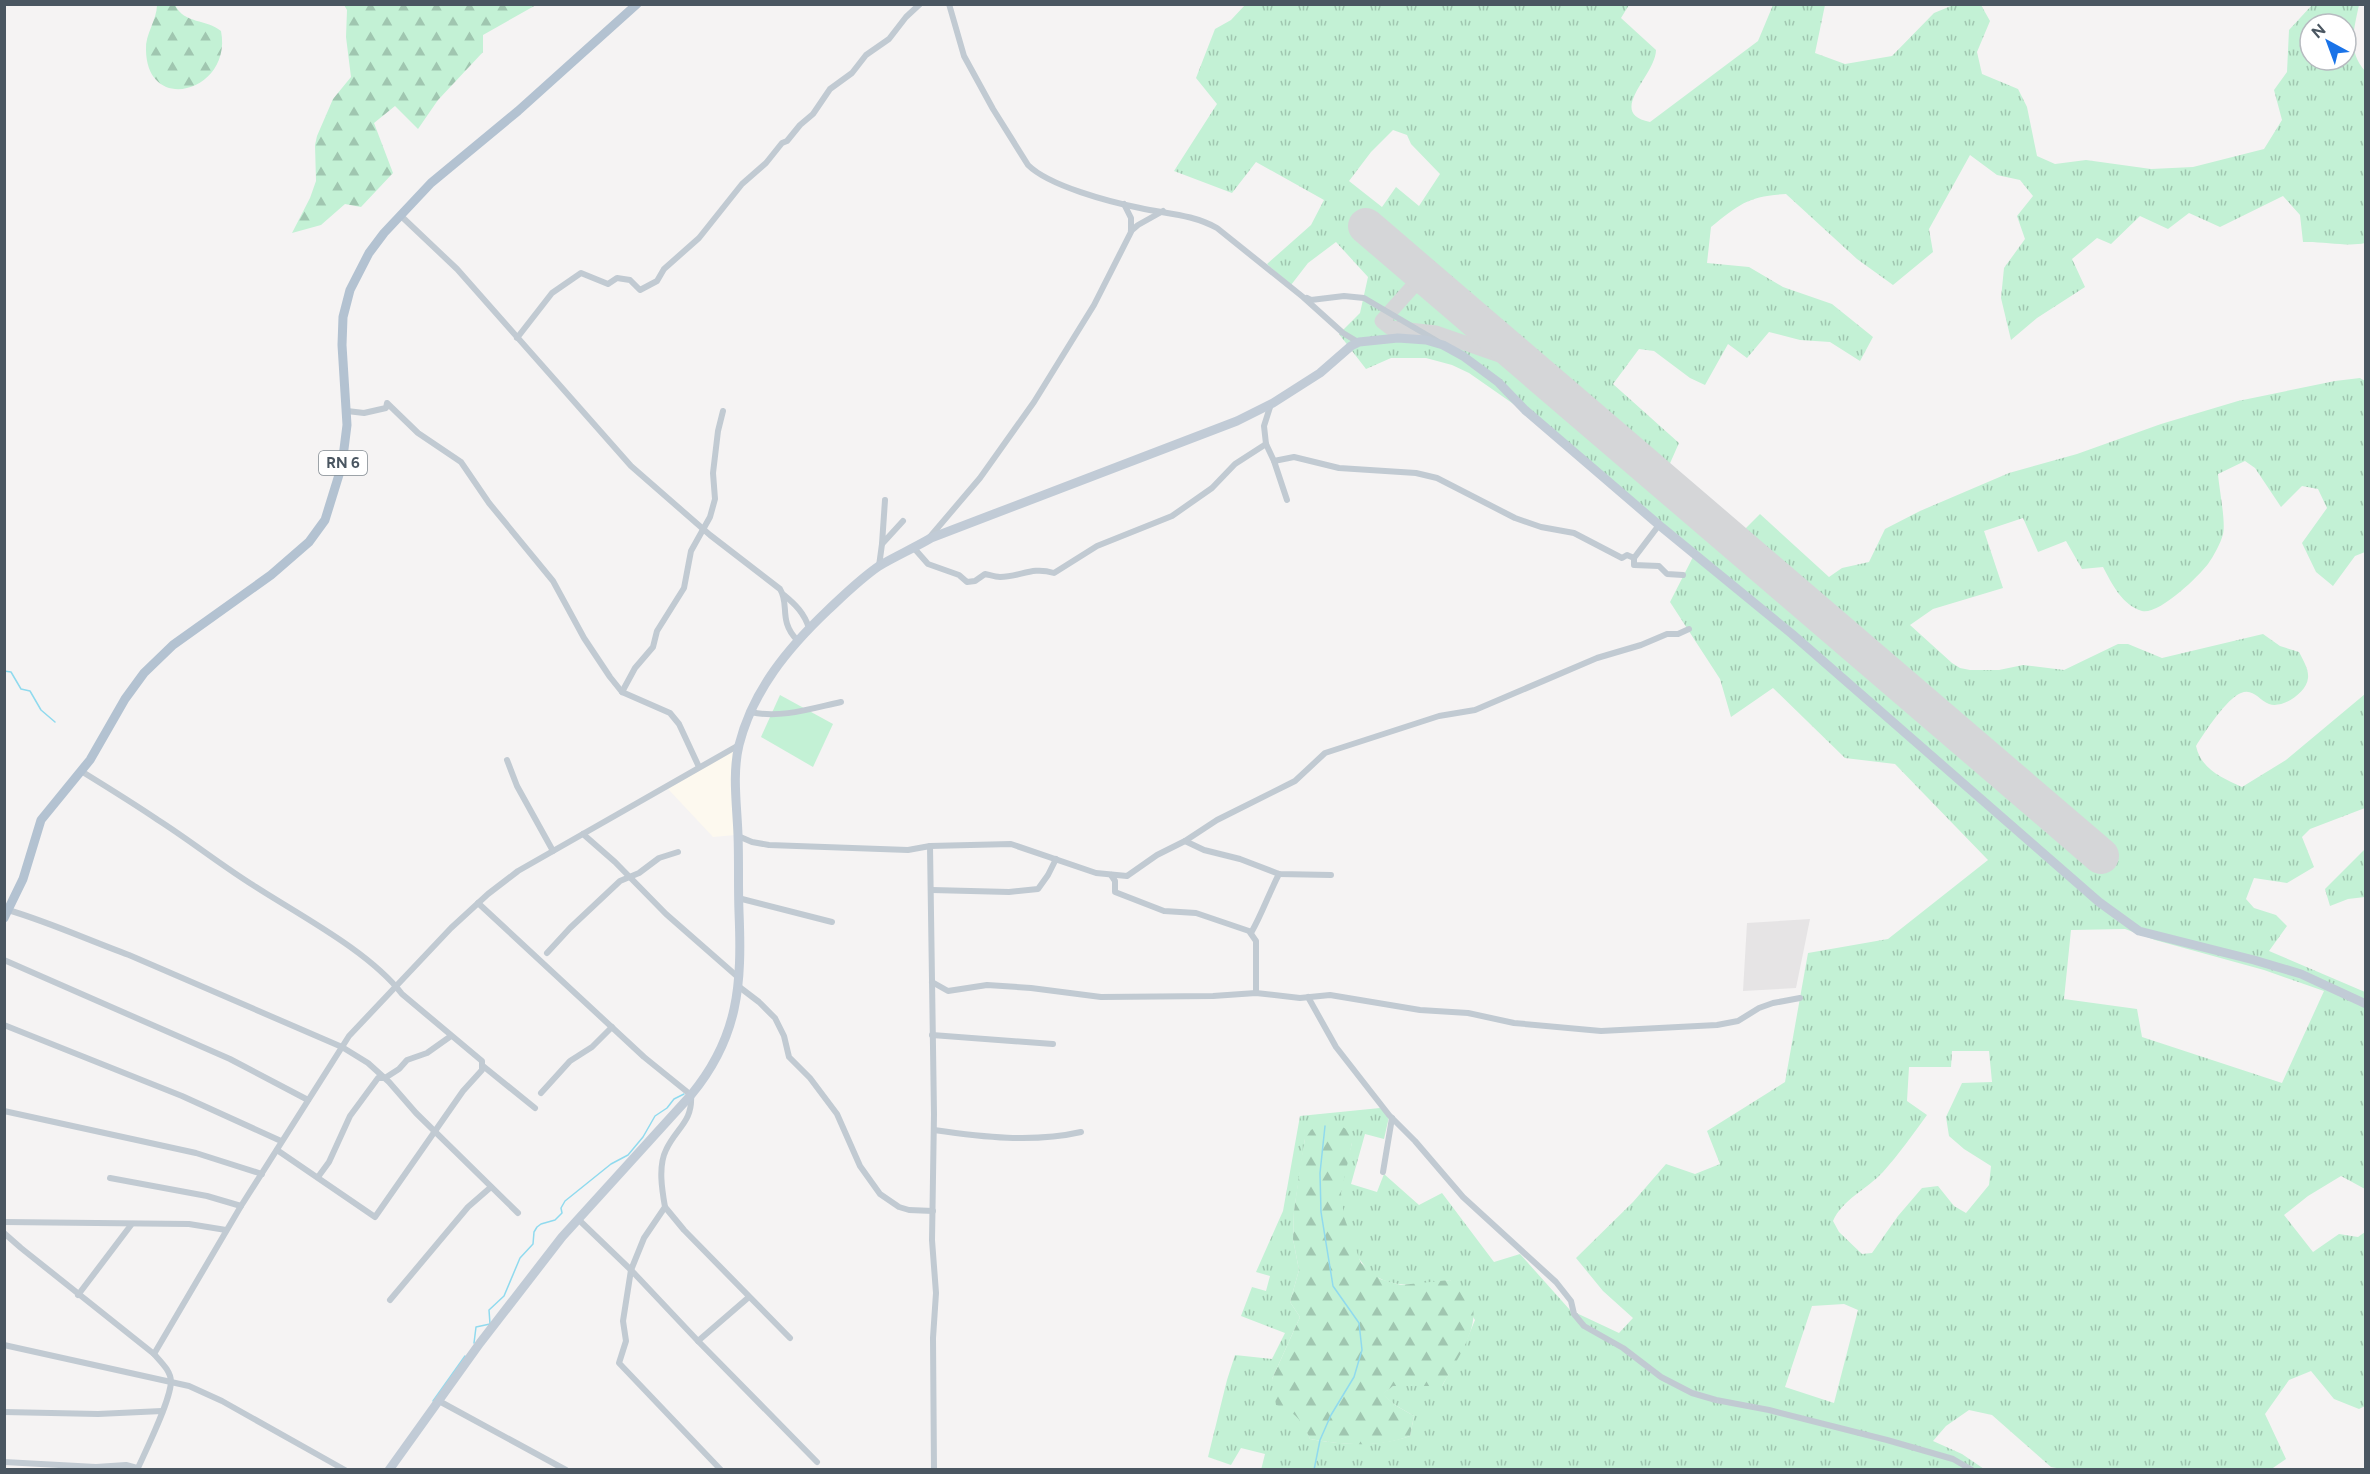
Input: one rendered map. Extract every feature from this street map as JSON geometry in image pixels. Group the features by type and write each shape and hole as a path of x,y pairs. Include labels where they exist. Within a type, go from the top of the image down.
{"main road":[{"name":"RN 6","path":"6,914 23,879 41,820 81,771 125,699 156,660 271,575 309,542 321,527 332,501 342,465 347,424 342,345 346,303 362,264 384,233 430,183 518,111 637,4"},
{"path":"389,1470 511,1302 578,1219 688,1093 708,1075 719,1056 732,1017 738,982 736,800 739,745 751,712 768,677 796,640 847,592 879,567 913,548 1106,470 1237,421 1271,404 1320,373 1351,346 1359,342 1398,338 1426,340 1443,345 1485,371 1525,410 1659,525 1792,634 2099,902 2132,926 2164,939 2254,960 2301,974 2366,1004"}],"street":[{"path":"517,338 552,293 581,273 609,284 617,278 626,278 639,290 653,285 664,269 699,238 742,184 766,163 782,143 787,141 813,114 830,89 852,73 866,55 889,39 906,17 920,4"},
{"path":"950,4 964,56 993,109 1028,165 1047,179 1124,204 1204,220 1303,297 1342,333 1359,342"},
{"path":"1124,204 1131,218 1131,232"},
{"path":"927,541 980,477 1034,402 1094,305 1131,232 1138,225 1163,211"},
{"path":"400,215 457,269 631,466 704,530 780,589 805,615 809,628"},
{"path":"1303,297 1311,300 1344,296 1364,298 1425,332 1443,345"},
{"path":"346,411 364,412 386,408 387,403 418,433 461,462 489,503 554,581 584,638 622,692 670,713 679,724 699,766"},
{"path":"1271,404 1264,426 1266,444 1287,500"},
{"path":"622,692 635,668 653,647 657,631 684,588 691,551 704,530 715,499 713,473 723,411"},
{"path":"913,548 928,564 959,575 967,582 975,581 985,574 1000,577 1030,570 1054,573 1097,546 1172,516 1212,488 1235,464 1266,444"},
{"path":"1274,461 1294,457 1340,468 1373,469 1430,476 1515,518 1541,527 1574,533 1622,558 1627,555 1634,558"},
{"path":"879,567 885,500"},
{"path":"882,544 903,521"},
{"path":"1659,525 1634,558 1634,565 1659,566 1667,574 1683,575"},
{"path":"784,595 783,610 787,624 796,640"},
{"path":"738,836 752,842 769,845 908,850 930,846 1011,844 1096,873 1126,876 1222,817 1295,780 1325,753 1439,716 1476,710 1597,658 1641,645 1667,634 1678,634 1689,629"},
{"path":"751,712 762,715 788,713 841,702"},
{"path":"154,1354 240,1206 342,1047 396,986 478,903 518,872 739,745"},
{"path":"507,760 516,786 553,852"},
{"path":"81,771 160,820 255,887 334,936 396,986 402,994 475,1055 483,1066 535,1108"},
{"path":"583,834 775,1018 784,1036 789,1057 810,1078 837,1114 861,1166 880,1194 899,1207 909,1210 933,1211"},
{"path":"1185,841 1204,850 1240,859 1279,874 1330,875"},
{"path":"930,846 934,1130 932,1240 936,1293 933,1338 934,1470"},
{"path":"547,953 583,916 628,876 639,873 659,858 678,852"},
{"path":"932,890 1009,892 1038,889 1048,876 1056,859"},
{"path":"1251,933 1258,921 1265,899 1279,874"},
{"path":"1112,875 1115,881 1115,892 1144,905 1164,911 1196,913 1251,933 1256,941 1256,993"},
{"path":"738,898 832,922"},
{"path":"478,903 657,1068 688,1093 692,1108 665,1152 662,1189 665,1207 684,1230 790,1338"},
{"path":"6,914 49,922 342,1047 368,1063 385,1078 518,1214"},
{"path":"4,960 230,1059 308,1100"},
{"path":"932,982 948,991 987,986 1031,987 1101,997 1213,996 1256,993 1308,998 1330,995 1420,1010 1468,1013 1514,1023 1601,1031 1663,1029 1727,1023 1738,1021 1759,1008 1800,998"},
{"path":"1308,998 1336,1047 1392,1118 1463,1197 1556,1282 1571,1301 1574,1314 1584,1326 1623,1348 1661,1377 1692,1393 1887,1440 1953,1459 1972,1470"},
{"path":"4,1025 164,1088 281,1141"},
{"path":"541,1093 570,1061 592,1047 612,1027"},
{"path":"933,1035 1053,1044"},
{"path":"318,1177 329,1162 350,1116 378,1078 385,1078 399,1069 407,1060 427,1053 451,1036"},
{"path":"276,1150 375,1217 483,1066"},
{"path":"4,1111 196,1153 262,1174"},
{"path":"1383,1172 1392,1118"},
{"path":"934,1130 1033,1139 1081,1132"},
{"path":"110,1178 207,1196 240,1206"},
{"path":"390,1300 468,1207 491,1187"},
{"path":"665,1207 644,1238 631,1270 623,1321 626,1341 619,1364 721,1470"},
{"path":"578,1219 631,1270 817,1462"},
{"path":"4,1222 189,1224 226,1230"},
{"path":"78,1294 130,1225"},
{"path":"4,1233 154,1354 165,1366 171,1381 162,1411 137,1469 126,1465 96,1467 4,1462"},
{"path":"698,1341 749,1297"},
{"path":"4,1345 171,1381 222,1401 345,1470"},
{"path":"439,1401 566,1470"},
{"path":"4,1412 98,1414 162,1411"}],"shaded area":[{"path":"734,750 735,835 713,837 668,789"},
{"path":"1810,919 1796,988 1743,991 1747,923"}],"green space":[{"path":"1960,4 1981,5 1990,21 1977,52 1982,74 2018,89 2027,107 2037,156 2055,164 2086,160 2151,169 2193,167 2264,149 2282,120 2274,90 2287,72 2289,30 2298,20 2298,72 2358,72 2358,61 2365,71 2365,243 2303,242 2300,215 2283,196 2220,227 2189,213 2168,229 2140,216 2111,244 2097,238 2072,259 2085,287 2037,318 2011,340 2001,298 2004,268 2025,239 2017,216 2033,196 2020,180 1997,175 1970,155 1929,229 1933,252 1893,285 1857,259 1786,194 1753,199 1729,212 1711,227 1707,263 1749,267 1783,287 1832,304 1873,337 1860,361 1830,342 1800,340 1769,332 1747,358 1728,344 1705,385 1690,378 1654,351 1639,349 1613,384 1679,443 1667,470 1744,530 1760,514 1829,577 1842,568 1869,562 1885,529 1920,511 2009,473 2077,454 2161,424 2238,401 2335,381 2360,378 2365,381 2365,552 2355,556 2333,586 2316,572 2302,543 2327,508 2318,489 2302,486 2281,507 2255,468 2245,461 2218,474 2224,529 2221,542 2212,558 2187,586 2158,607 2142,611 2129,604 2118,593 2103,567 2082,569 2066,541 2038,552 2023,518 1984,531 2003,588 1933,609 1910,625 1952,663 1970,670 1999,670 2023,665 2064,670 2118,644 2128,644 2162,658 2263,634 2280,646 2299,652 2308,675 2307,683 2299,694 2281,704 2269,704 2249,692 2235,696 2210,725 2196,746 2207,767 2242,787 2286,760 2365,694 2365,808 2310,829 2302,837 2314,867 2287,883 2254,878 2246,899 2254,908 2276,915 2287,926 2269,951 2365,992 2365,1189 2341,1176 2308,1196 2284,1215 2313,1252 2339,1234 2358,1237 2365,1232 2365,1406 2359,1409 2334,1399 2311,1371 2289,1380 2265,1414 2286,1459 2270,1470 2062,1469 2051,1467 1992,1415 1969,1410 1946,1426 1933,1441 1962,1454 1984,1469 1261,1470 1265,1454 1241,1448 1231,1465 1208,1457 1235,1355 1272,1359 1285,1333 1241,1316 1252,1287 1266,1291 1270,1276 1256,1272 1283,1211 1300,1116 1380,1108 1389,1117 1384,1139 1365,1134 1351,1184 1377,1192 1384,1174 1419,1205 1442,1193 1494,1262 1520,1254 1570,1310 1619,1333 1633,1318 1603,1291 1576,1258 1633,1202 1666,1164 1695,1174 1720,1164 1707,1131 1785,1082 1808,953 1888,939 1988,860 1895,764 1845,758 1773,688 1731,717 1720,679 1670,602 1693,557 1522,410 1469,373 1452,365 1426,358 1391,358 1366,369 1339,334 1360,313 1368,277 1336,242 1308,263 1291,285 1267,264 1311,225 1324,200 1256,162 1232,193 1174,171 1217,104 1196,78 1215,29 1231,20 1245,5 1629,5 1621,18 1656,50 1649,71 1632,102 1632,110 1637,117 1650,122 1758,41 1773,5 1825,5 1815,53 1845,64 1892,56 1934,13","holes":["1393,130 1407,135 1411,144 1440,174 1419,206 1396,187 1382,207 1349,181 1371,152","2125,929 2155,940 2264,970 2324,991 2282,1083 2142,1037 2137,1009 2064,999 2071,930","1952,1051 1989,1051 1992,1082 1962,1083 1946,1117 1949,1136 1964,1149 1991,1166 1989,1185 1966,1213 1954,1206 1938,1186 1922,1188 1898,1216 1872,1253 1862,1254 1839,1232 1833,1221 1842,1207 1883,1172 1927,1115 1907,1101 1909,1067 1951,1067","1305,1139 1352,1143 1341,1194 1343,1217 1356,1254 1372,1273 1389,1282 1415,1284 1450,1280 1475,1320 1442,1386 1393,1386 1382,1394 1414,1416 1410,1436 1386,1442 1360,1444 1310,1439 1303,1422 1291,1411 1272,1379 1300,1317 1290,1302 1299,1270 1293,1239 1294,1211","1844,1304 1858,1310 1834,1403 1785,1387 1812,1306"]},
{"path":"157,5 175,5 184,15 221,31 221,52 214,69 203,81 188,88 173,89 160,83 150,71 146,44"},
{"path":"344,5 536,5 483,35 483,52 438,100 418,129 395,106 374,123 393,173 361,207 345,204 321,225 292,233 316,181 317,136 333,99 351,77 346,37 347,10"},
{"path":"2312,5 2359,5 2357,12 2306,12"},
{"path":"780,695 833,724 813,767 761,737"},
{"path":"2365,849 2365,897 2348,899 2330,906 2325,889"},
{"path":"1320,1124 1337,1124 1348,1130 1352,1143 1341,1193 1344,1217 1361,1263 1380,1279 1401,1285 1450,1280 1468,1297 1473,1309 1470,1332 1442,1386 1393,1386 1383,1394 1395,1405 1414,1416 1410,1436 1398,1440 1360,1444 1310,1439 1297,1418 1276,1405 1272,1379 1300,1317 1290,1302 1299,1270 1293,1239 1294,1211 1301,1161 1305,1139 1311,1130"}],"waterway":[{"path":"4,671 11,672 21,689 30,691 41,710 55,722"},
{"path":"474,1343 476,1327 490,1324 489,1310 504,1296 520,1258 533,1244 537,1227 555,1220 562,1213 561,1208 565,1201 611,1164 628,1155 643,1137 655,1116 667,1108 674,1099 684,1094"},
{"path":"1314,1470 1320,1440 1331,1415 1354,1377 1362,1350 1359,1323 1333,1286 1321,1212 1320,1173 1325,1126"},
{"path":"433,1401 465,1356"}],"taxiway":[{"path":"1423,275 1382,321 1391,328 1436,333 1528,365"}],"runway":[{"path":"1366,226 2101,856"}]}
